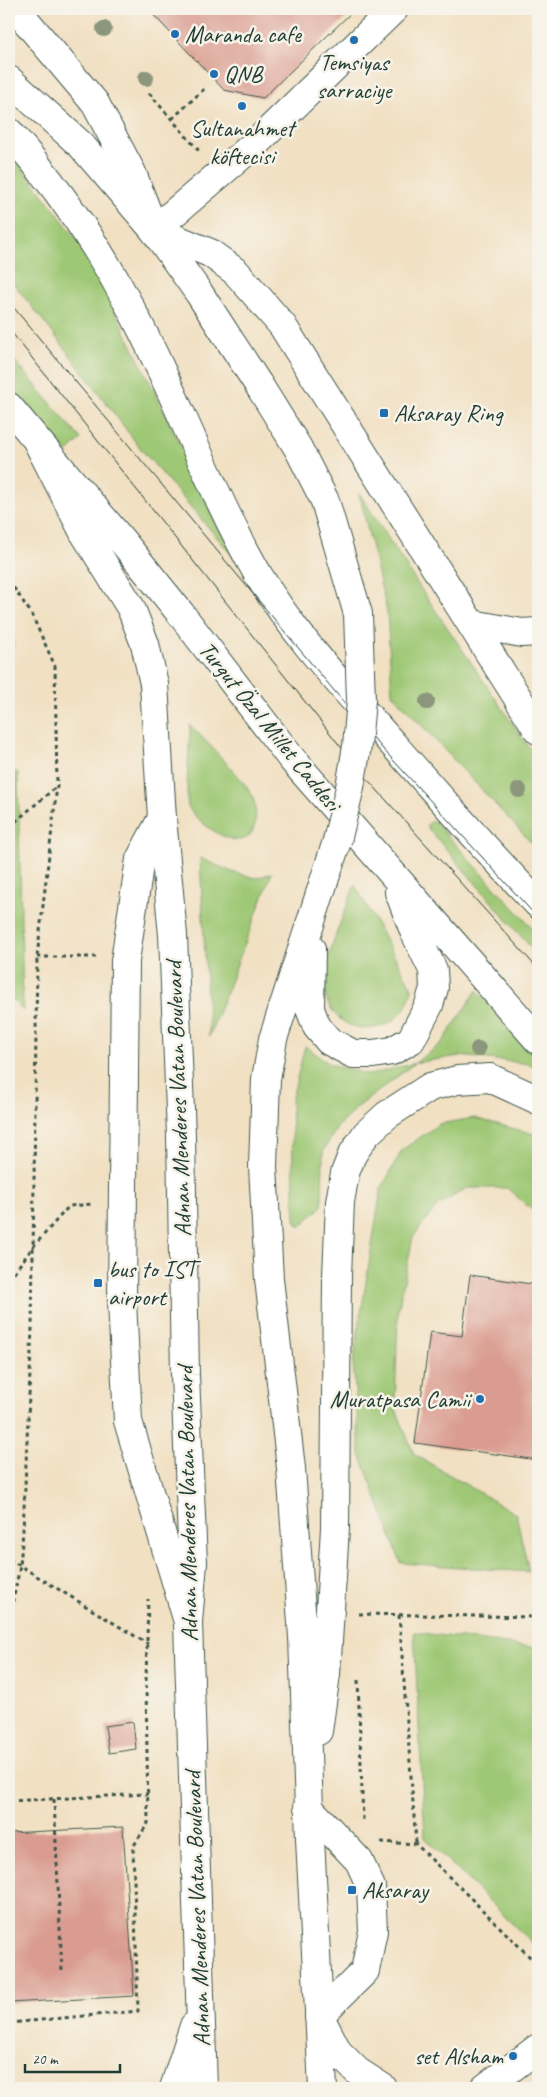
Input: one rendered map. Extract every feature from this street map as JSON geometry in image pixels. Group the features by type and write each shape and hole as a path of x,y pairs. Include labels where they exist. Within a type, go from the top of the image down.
{"main road":[{"path":"16,9 95,103 132,173 154,230 210,253 236,272 282,325 538,730"},
{"path":"154,230 256,143 394,9"},
{"path":"9,80 81,145 154,230 200,293 298,448 325,501 358,614 361,700 358,737 350,787 337,841 313,910 273,1040 266,1079 263,1166 265,1224 272,1314 291,1468 302,1637 308,1807 319,2016 319,2082"},
{"path":"9,132 66,202 130,306 214,485 258,573 295,631 538,904"},
{"name":"Turgut Özal Millet Caddesi","path":"9,407 175,607 291,758 538,1040"},
{"name":"Adnan Menderes Vatan Boulevard","path":"36,439 83,531 131,608 145,644 154,684 162,818 173,935 181,1135 185,1375 192,1564 188,1622 203,2088"},
{"path":"472,624 522,633 538,632"},
{"path":"162,818 140,860 125,960 122,1301 128,1421 188,1622"},
{"path":"313,910 309,984 310,1009 317,1027 329,1042 353,1054 373,1054 392,1051 411,1040 423,1019 434,988 433,970 414,931 393,876"},
{"path":"308,1807 326,1674 336,1528 337,1268 340,1202 345,1173 352,1155 366,1134 388,1115 430,1087 457,1080 490,1078 538,1100"},
{"path":"308,1807 359,1861 371,1888 373,1931 365,1971 319,2016"},
{"path":"174,2088 201,2006"},
{"path":"319,2016 338,2052 357,2071 384,2088"},
{"path":"485,2088 538,2048"}],"path":[{"path":"172,119 205,88"},
{"path":"149,93 220,174"},
{"path":"9,581 31,614 55,666 57,786 37,957 31,1348 20,1566 9,1621"},
{"path":"9,827 57,786"},
{"path":"37,957 97,957 125,960"},
{"path":"9,1279 33,1246 69,1206 123,1202"},
{"path":"9,1559 148,1644"},
{"path":"359,1614 538,1617"},
{"path":"399,1615 416,1844 538,1965"},
{"path":"358,1676 362,1795"},
{"path":"9,2023 138,2011 133,1847 148,1823 146,1681"},
{"path":"9,1801 148,1794"},
{"path":"54,1799 62,1972"},
{"path":"352,1853 364,1841 416,1844"}],"green space":[{"path":"9,150 85,250 238,562 140,448 9,278"},
{"path":"9,354 81,439 67,453 9,385"},
{"path":"359,493 421,589 538,761 538,850 392,694 387,612"},
{"path":"190,725 235,772 253,798 256,811 255,825 253,831 244,839 231,839 216,833 196,817 188,806 187,780"},
{"path":"9,769 18,773 23,1011 9,997"},
{"path":"433,820 538,934 538,956 426,826"},
{"path":"200,858 232,872 256,878 272,873 209,1037"},
{"path":"355,885 412,988 406,1006 395,1018 382,1026 366,1028 351,1026 338,1018 329,1004 324,985 331,949"},
{"path":"477,990 538,1058 538,1066 459,1056 415,1063 442,1043"},
{"path":"305,1046 330,1064 369,1075 415,1063 359,1106 338,1126 323,1152 322,1206 300,1227 295,1220 291,1102"},
{"path":"474,1118 538,1135 538,1215 507,1188 467,1188 437,1206 413,1237 398,1311 395,1407 414,1454 516,1514 529,1572 401,1563 360,1454 353,1363 381,1189 402,1150 439,1124"},
{"path":"414,1632 538,1648 538,1949 425,1838"}],"building":[{"path":"148,9 355,9 263,98 224,90"},
{"path":"9,640 15,642 9,660"},
{"name":"Muratpasa Camii","path":"470,1275 538,1285 538,1325 534,1354 538,1354 538,1460 415,1443 430,1332 462,1336"},
{"path":"133,1722 136,1749 109,1753 105,1726"},
{"path":"123,1827 134,1996 9,2003 9,1833"}],"tram line":[{"path":"9,302 382,748 538,918"},
{"path":"9,329 360,771 538,969"}],"place":[{"name":"Maranda cafe","path":"175,34"},
{"name":"Temsiyas sarraciye","path":"354,40"},
{"name":"QNB","path":"214,74"},
{"name":"Sultanahmet köftecisi","path":"242,106"},
{"name":"Aksaray Ring","path":"384,413"},
{"name":"bus to IST airport","path":"98,1283"},
{"name":"Muratpasa Camii","path":"480,1399"},
{"name":"Aksaray","path":"352,1890"},
{"name":"set Alsham","path":"513,2056"}]}
